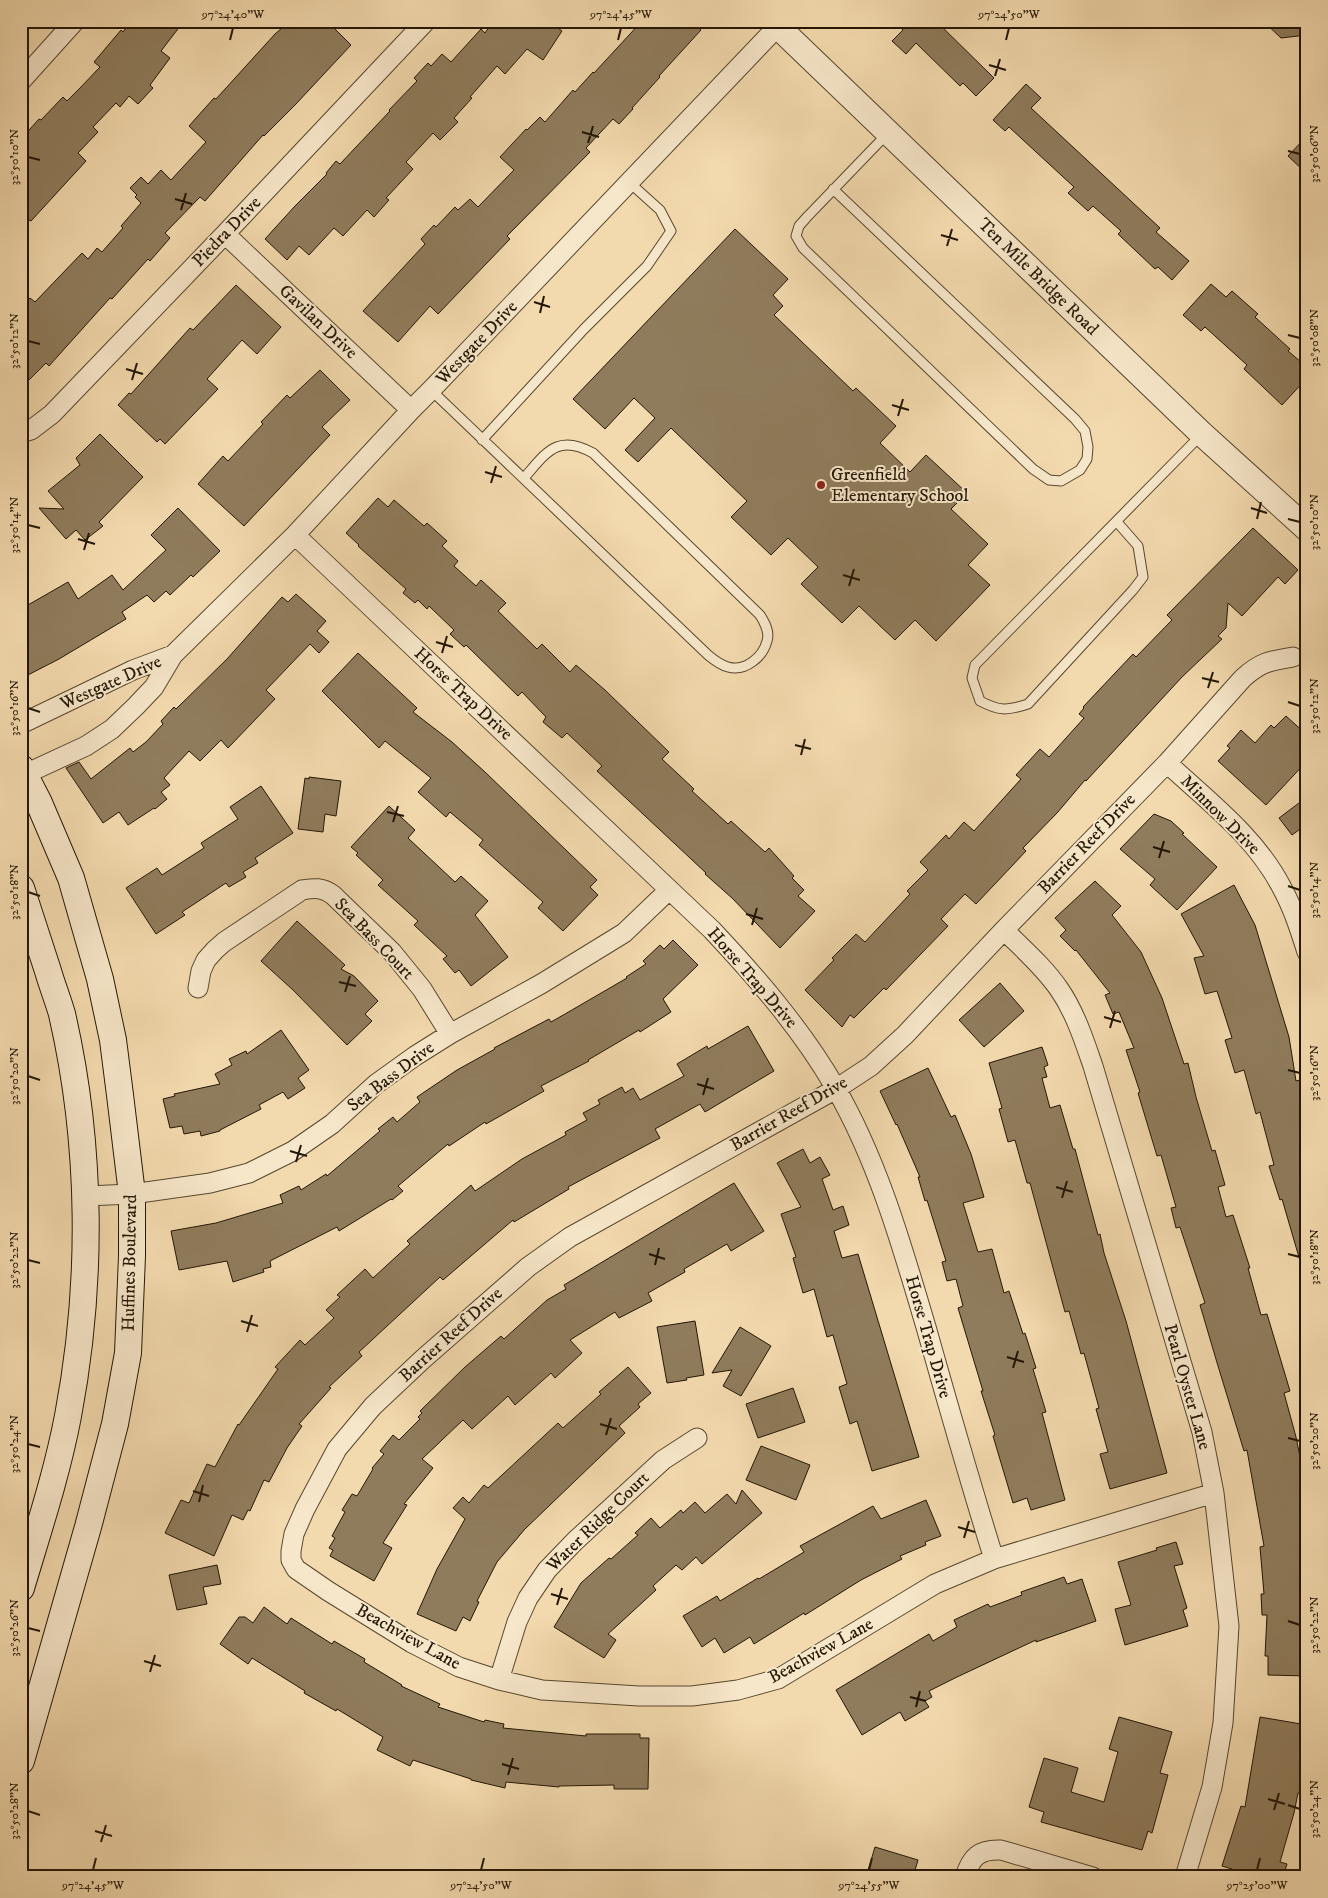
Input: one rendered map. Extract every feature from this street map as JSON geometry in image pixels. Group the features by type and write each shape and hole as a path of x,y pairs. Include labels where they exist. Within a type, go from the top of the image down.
{"main road":[{"name":"Huffines Boulevard","path":"21,1761 88,1527 115,1424 128,1353 132,1256 132,1194 113,1040 100,979 71,878 39,803 22,773"},
{"path":"21,888 61,1013 76,1088 86,1196 83,1291 75,1372 68,1418 21,1588"}],"street":[{"path":"21,81 75,21"},
{"name":"Piedra Drive","path":"21,433 31,430 52,414 426,21"},
{"name":"Ten Mile Bridge Road","path":"775,24 1202,434 1307,529"},
{"name":"Westgate Drive","path":"22,773 86,746 112,729 154,688 173,655 295,535 411,410 630,183 775,24"},
{"name":"Gavilan Drive","path":"225,234 411,410"},
{"name":"Horse Trap Drive","path":"295,535 712,930 746,966 809,1044 836,1089 878,1179 893,1222 994,1559"},
{"name":"Westgate Drive","path":"21,724 133,670 173,655"},
{"name":"Barrier Reef Drive","path":"292,1560 291,1551 294,1534 337,1449 373,1406 423,1359 528,1267 570,1237 836,1089 871,1066 905,1035 1004,930 1167,763 1243,678 1257,666 1271,660 1293,657"},
{"name":"Minnow Drive","path":"1167,763 1241,830 1264,859 1282,887 1307,952"},
{"name":"Sea Bass Court","path":"198,988 206,960 224,942 302,890 316,887 326,890 333,895 392,952 422,989 450,1034"},
{"name":"Sea Bass Drive","path":"86,1196 132,1194 218,1181 249,1173 293,1151 332,1124 376,1084 415,1056 450,1034 541,984 624,933 670,890"},
{"name":"Pearl Oyster Lane","path":"1004,930 1035,961 1059,989 1082,1034 1202,1432 1214,1492 1229,1626 1227,1678 1223,1723 1212,1787 1185,1877"},
{"name":"Water Ridge Court","path":"499,1680 517,1622 524,1606 547,1570 575,1541 663,1460 697,1438"},
{"name":"Beachview Lane","path":"292,1560 296,1569 303,1576 412,1643 459,1667 499,1680 542,1690 639,1696 692,1696 738,1690 778,1679 935,1584 994,1559 1214,1492"},
{"path":"965,1877 969,1864 976,1856 991,1850 1000,1850 1093,1877"}],"lane":[{"path":"834,189 1075,419 1085,431 1088,447 1087,459 1080,470 1073,476 1061,480 1050,480 1024,462 803,248 796,236 798,226 888,133"},
{"path":"482,440 584,329 648,266 671,231 660,210 630,183"},
{"path":"431,390 718,662 729,668 739,668 750,664 761,654 768,640 767,627 760,615 593,453 572,445 550,449 524,478"},
{"path":"1116,522 1138,546 1143,577 1028,704 1006,710 994,708 980,701 972,678 975,665 1202,434"}],"building":[{"path":"131,21 184,21 161,51 170,58 150,85 153,88 138,104 129,96 120,107 116,103 93,127 98,132 78,153 86,161 31,221 29,220 21,229 21,139 63,97 67,101 100,67 94,62"},
{"path":"290,21 327,21 351,45 295,105 263,135 205,201 200,197 165,233 170,238 150,261 148,259 112,299 110,298 49,366 46,363 21,388 21,307 30,298 35,302 82,253 88,259 97,248 102,252 141,203 135,197 137,195 130,188 141,177 148,184 161,170 171,180 206,142 189,126 275,34"},
{"path":"493,21 548,21 562,31 543,60 527,49 505,74 497,66 454,118 458,122 440,140 433,133 406,162 413,169 386,198 389,200 374,217 367,210 343,236 334,228 309,255 299,246 287,260 265,239 327,174 336,161 340,164 390,111 417,81 414,78 428,63 431,66 442,54 451,62 481,29 485,33"},
{"path":"642,21 691,21 701,30 619,124 613,119 586,148 590,152 507,236 510,239 438,314 430,306 398,342 363,311 425,244 421,239 434,225 436,227 455,207 458,210 470,199 478,207 514,170 500,157 540,117 545,122 573,90 575,92 594,73"},
{"path":"894,21 936,21 994,78 976,96 963,83 960,86 916,43 906,54 892,41 903,30"},
{"path":"1263,21 1307,21 1307,35 1281,38"},
{"path":"1026,84 1041,98 1031,108 1160,228 1156,232 1189,261 1172,280 1158,267 1155,269 1118,234 1121,231 1093,206 1088,211 1068,193 1074,187 1009,127 1005,131 993,120"},
{"path":"1307,136 1307,174 1288,156"},
{"path":"735,229 788,279 773,295 783,306 774,315 853,391 856,388 896,426 880,443 910,472 926,455 967,493 951,509 988,544 968,565 990,585 936,641 915,620 895,640 859,606 842,623 801,584 818,567 788,538 771,555 731,517 747,501 671,428 638,462 625,450 655,418 634,398 605,429 573,399"},
{"path":"1211,284 1226,297 1232,291 1258,314 1255,317 1290,349 1288,351 1307,367 1307,378 1282,405 1244,369 1247,365 1205,327 1201,331 1183,315"},
{"path":"236,285 281,327 257,354 242,340 207,379 218,389 165,444 160,439 157,442 118,405 129,393 131,394 190,328 193,330"},
{"path":"320,370 350,400 322,427 330,435 244,526 198,484 223,456 228,461 287,395 290,398"},
{"path":"100,434 143,477 99,522 103,526 85,540 76,530 66,539 39,508 64,509 48,491 80,465 76,458"},
{"path":"378,498 388,507 394,500 424,526 427,523 447,541 442,546 458,561 454,566 476,586 481,580 506,603 498,611 537,649 542,644 570,672 576,665 605,690 669,752 662,759 694,789 692,791 728,824 731,821 765,852 769,848 794,876 792,878 804,890 798,896 815,911 780,948 732,898 597,771 602,766 567,733 562,738 543,722 546,717 522,692 518,696 466,645 464,647 450,634 454,630 429,606 427,609 418,600 415,603 403,593 406,589 346,533"},
{"path":"178,508 220,551 193,577 191,575 170,595 166,591 154,602 147,595 122,612 126,619 59,659 26,676 21,666 21,609 68,582 78,599 112,575 123,590 166,550 151,535"},
{"path":"1253,528 1298,570 1285,584 1278,577 1242,616 1228,603 1226,628 1218,636 1222,639 1182,677 1085,780 1057,813 1023,848 1026,851 976,904 965,894 941,919 948,926 886,990 884,988 854,1018 850,1015 842,1027 805,990 834,960 832,958 856,934 865,942 910,894 907,891 928,870 920,862 946,835 949,839 964,822 974,831 1021,779 1016,775 1040,749 1049,757 1084,718 1079,714 1083,707 1133,654 1136,657 1172,620 1167,615"},
{"path":"296,594 326,621 317,631 329,642 319,653 310,644 266,690 275,699 228,748 221,740 200,761 189,751 164,778 170,785 161,792 167,799 155,809 128,825 119,812 103,823 66,768 79,762 91,779 130,748 133,752 146,742 163,724 161,721 174,707 176,709 227,659 282,597 288,602"},
{"path":"358,653 417,708 413,712 452,742 485,772 597,880 590,887 598,895 563,931 538,908 543,902 479,845 483,840 450,812 446,817 418,792 431,778 385,741 379,748 322,691"},
{"path":"1286,716 1307,735 1307,761 1266,805 1218,761 1230,748 1227,746 1241,730 1255,743 1271,725 1274,728"},
{"path":"309,777 341,781 336,816 325,814 323,832 298,829 305,778 309,779"},
{"path":"261,786 293,833 255,858 258,863 243,872 246,877 229,887 226,883 182,912 185,915 156,934 126,888 157,868 162,875 204,848 201,843 238,819 230,807"},
{"path":"1307,797 1307,824 1292,835 1279,818"},
{"path":"389,806 415,830 408,838 455,882 461,876 488,901 475,915 508,957 471,986 459,970 455,973 443,959 447,956 414,925 418,921 378,885 383,880 356,855 358,853 351,847"},
{"path":"1154,814 1171,821 1217,867 1177,910 1150,885 1155,879 1120,849"},
{"path":"1095,881 1121,906 1112,915 1141,952 1162,998 1184,1064 1188,1063 1212,1151 1215,1150 1225,1185 1218,1187 1226,1217 1233,1215 1250,1268 1248,1268 1261,1315 1267,1314 1290,1391 1284,1393 1296,1437 1307,1492 1307,1581 1304,1582 1307,1676 1268,1675 1268,1656 1265,1656 1267,1615 1262,1615 1261,1594 1264,1594 1260,1547 1264,1546 1247,1450 1244,1451 1200,1305 1205,1303 1180,1227 1176,1228 1171,1208 1176,1207 1161,1155 1157,1156 1138,1093 1140,1092 1126,1050 1134,1048 1119,1012 1113,1014 1105,995 1110,993 1076,950 1060,936 1066,930 1055,918"},
{"path":"1234,885 1255,925 1289,1037 1296,1081 1300,1080 1307,1103 1307,1270 1303,1271 1282,1199 1280,1200 1269,1166 1274,1165 1260,1112 1256,1114 1244,1070 1235,1073 1225,1040 1232,1038 1217,991 1205,994 1194,958 1204,956 1181,914"},
{"path":"297,921 345,965 341,969 354,976 378,1001 365,1014 372,1021 347,1045 293,990 261,961"},
{"path":"673,940 698,965 663,999 671,1012 640,1032 639,1030 589,1061 541,1086 544,1091 486,1124 485,1122 449,1146 448,1144 398,1186 403,1191 392,1200 339,1231 337,1227 270,1261 271,1267 263,1269 264,1272 233,1282 227,1261 179,1270 171,1231 216,1223 283,1203 280,1195 299,1186 301,1190 326,1174 327,1176 380,1131 378,1129 393,1117 397,1122 420,1102 417,1097 457,1070 549,1019 551,1022 627,978 646,964 643,961 660,945 664,949"},
{"path":"1000,983 1024,1011 984,1047 959,1020"},
{"path":"748,1026 774,1071 705,1112 700,1104 655,1129 660,1138 568,1187 569,1189 514,1222 513,1220 443,1280 440,1277 359,1352 362,1356 329,1387 331,1388 299,1424 302,1426 287,1448 269,1482 264,1480 250,1511 248,1510 243,1520 232,1515 214,1556 165,1533 181,1500 189,1503 207,1464 215,1467 238,1424 278,1369 275,1367 300,1340 305,1345 334,1318 326,1310 340,1297 337,1295 365,1269 373,1278 410,1244 407,1241 471,1185 475,1191 522,1159 566,1135 565,1132 587,1120 583,1113 600,1104 598,1100 622,1087 625,1093 633,1088 640,1100 684,1076 677,1064 707,1046 708,1049"},
{"path":"281,1030 309,1070 298,1078 305,1088 288,1099 283,1092 259,1105 261,1109 220,1131 201,1136 200,1131 184,1134 182,1126 170,1128 163,1099 175,1096 174,1094 220,1084 215,1074 232,1065 229,1059 246,1051 247,1054"},
{"path":"1042,1047 1048,1065 1044,1067 1047,1077 1042,1078 1050,1108 1060,1105 1073,1149 1075,1149 1098,1235 1100,1234 1104,1253 1126,1321 1167,1473 1110,1489 1100,1454 1108,1452 1096,1409 1099,1408 1084,1353 1081,1354 1069,1311 1065,1312 1030,1183 1027,1183 1015,1140 1008,1142 999,1109 1002,1108 989,1063"},
{"path":"928,1068 951,1117 955,1115 971,1154 984,1197 963,1203 978,1252 992,1249 1004,1293 1009,1291 1036,1368 1033,1369 1046,1412 1042,1413 1065,1500 1031,1510 1027,1498 1013,1503 981,1391 983,1391 958,1308 963,1306 956,1279 947,1281 942,1262 946,1261 927,1200 925,1201 918,1177 920,1177 880,1091"},
{"path":"803,1149 810,1163 820,1157 830,1175 822,1179 833,1210 843,1206 849,1225 834,1231 842,1258 858,1254 919,1457 872,1471 857,1421 850,1424 839,1387 847,1384 833,1335 827,1337 814,1289 803,1293 793,1258 796,1257 781,1214 801,1207 777,1163"},
{"path":"734,1183 764,1231 731,1251 727,1244 684,1269 685,1272 648,1293 652,1301 619,1318 615,1312 570,1340 582,1353 555,1378 551,1373 515,1405 508,1396 472,1429 463,1420 422,1459 433,1468 404,1504 407,1505 383,1543 392,1548 374,1581 330,1556 333,1550 329,1548 335,1538 332,1536 345,1512 342,1510 352,1494 357,1496 372,1468 384,1454 380,1451 393,1435 399,1440 420,1419 418,1417 422,1413 420,1411 465,1367 501,1336 504,1339 547,1300 566,1289 564,1285"},
{"path":"695,1321 704,1375 667,1383 657,1327"},
{"path":"740,1327 771,1346 741,1396 723,1386 732,1370 712,1373"},
{"path":"628,1367 651,1393 638,1404 640,1407 619,1426 625,1433 525,1529 497,1562 477,1601 479,1602 470,1621 463,1617 456,1631 417,1614 437,1569 465,1519 453,1508 463,1497 469,1503 484,1485 488,1488 558,1423 563,1428 601,1394 599,1392"},
{"path":"793,1388 805,1422 758,1438 746,1404"},
{"path":"761,1446 810,1465 796,1500 746,1480"},
{"path":"742,1490 762,1513 702,1564 696,1557 682,1570 676,1565 653,1586 656,1590 608,1634 616,1640 604,1658 554,1627 581,1583 638,1535 635,1533 651,1518 660,1528 681,1510 683,1513 695,1502 705,1513 727,1494 736,1504"},
{"path":"926,1500 941,1536 925,1542 926,1545 900,1556 902,1559 861,1580 754,1644 750,1637 724,1653 715,1638 702,1647 683,1616 717,1596 720,1601 759,1579 804,1552 800,1546 873,1506 881,1519"},
{"path":"1176,1542 1183,1564 1174,1566 1187,1608 1183,1610 1188,1626 1125,1645 1115,1609 1131,1605 1118,1562"},
{"path":"217,1565 221,1584 203,1587 207,1604 177,1610 169,1575"},
{"path":"1064,1577 1067,1584 1082,1579 1096,1621 1036,1642 1036,1640 957,1677 929,1691 932,1697 925,1701 929,1707 905,1721 900,1712 862,1735 836,1690 929,1634 933,1641 957,1627 954,1620 988,1604 990,1607 1022,1595 1021,1592"},
{"path":"264,1607 287,1624 291,1618 332,1644 334,1641 365,1659 364,1662 401,1686 440,1704 438,1707 484,1722 485,1720 504,1724 503,1728 586,1736 586,1734 640,1734 640,1738 649,1738 648,1789 614,1789 614,1785 559,1787 506,1782 505,1788 471,1780 413,1760 410,1766 377,1750 383,1737 337,1709 336,1711 304,1693 305,1691 252,1658 248,1664 220,1644 239,1617 245,1617 253,1623"},
{"path":"1119,1717 1172,1732 1160,1773 1168,1775 1152,1833 1148,1831 1142,1850 1041,1822 1044,1812 1029,1807 1044,1758 1078,1768 1071,1792 1104,1802 1118,1752 1109,1749"},
{"path":"1260,1717 1307,1725 1307,1783 1305,1794 1298,1793 1280,1862 1287,1864 1283,1877 1230,1877 1232,1869 1222,1866 1241,1806 1245,1807"},
{"path":"875,1847 918,1860 913,1877 866,1877"}],"place":[{"name":"Greenfield Elementary School","path":"821,485"}]}
